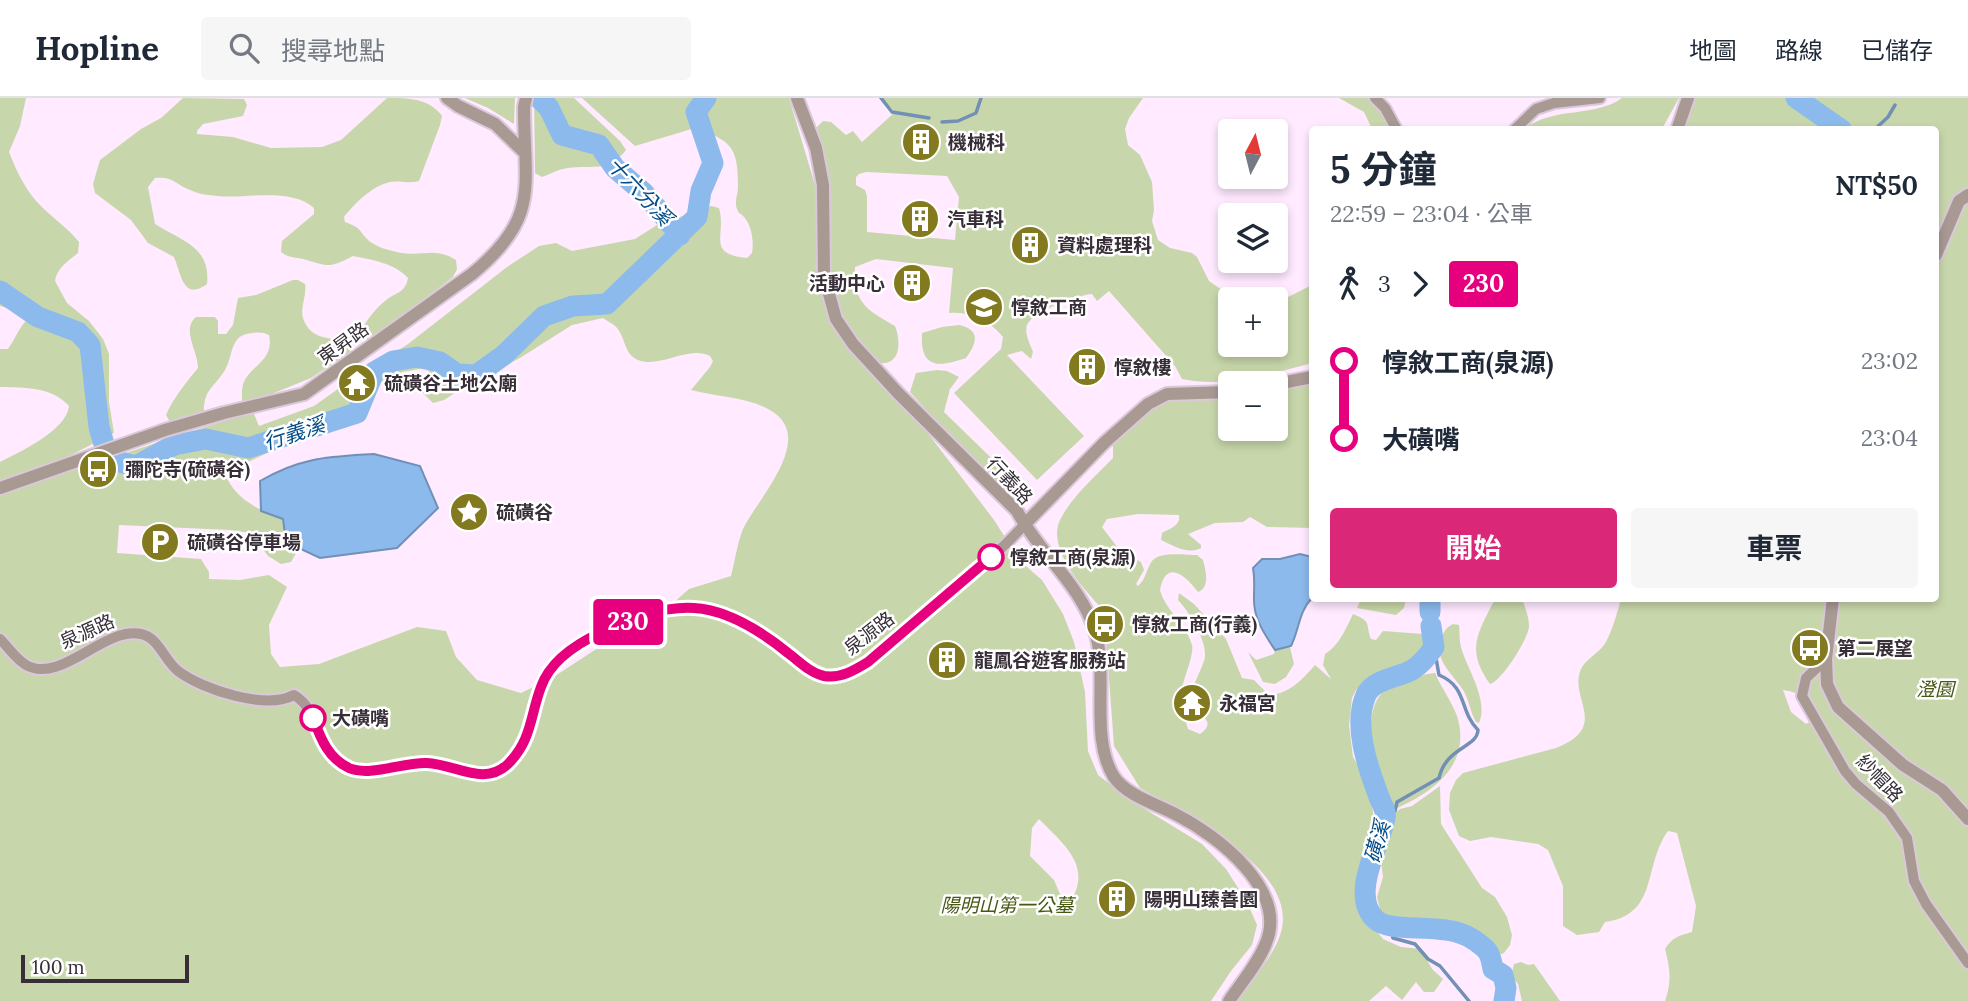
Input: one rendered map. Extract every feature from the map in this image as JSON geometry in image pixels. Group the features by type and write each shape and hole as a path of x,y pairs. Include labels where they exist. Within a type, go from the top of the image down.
{"street":[{"path":"447,98 495,124 524,152"},
{"name":"東昇路","path":"0,488 165,430 304,394 496,254 515,229 521,214 526,187 526,98"},
{"name":"行義路","path":"797,98 816,148 823,185 824,276 836,319 853,344 898,393 1017,511 1024,525 1078,596 1095,630 1101,678 1102,741 1115,778 1138,796 1180,816 1214,838 1247,869 1267,900 1270,926 1267,942 1228,1001"},
{"path":"1374,98 1385,108 1395,126"},
{"path":"1518,126 1536,109 1554,103 1600,98"},
{"path":"1678,126 1688,98"},
{"path":"1939,248 1959,201 1968,195"},
{"path":"1288,382 1309,378"},
{"name":"泉源路","path":"0,639 25,664 43,670 116,637 127,633 140,634 149,637 178,671 227,695 283,701 294,695 302,700 329,754 346,766 368,772 401,764 429,763 482,775 494,774 507,765 524,744 540,688 548,672 582,641 612,627 670,609 695,608 720,613 765,634 814,673 834,677 843,675 868,662 962,583 1024,525 1104,443 1148,404 1167,394 1218,392"},
{"name":"紗帽路","path":"1833,602 1826,659 1827,684 1838,707 1903,765 1942,790 1968,819"},
{"name":"紗帽路","path":"1826,659 1806,678 1802,696 1844,771 1889,812 1907,838 1914,881 1926,904 1968,963"}],"green space":[{"path":"0,98 26,98 20,126 9,152 32,196 79,242 78,253 60,269 55,281 67,303 89,321 103,339 109,354 109,402 114,433 65,458 0,485 0,462 51,432 60,424 69,406 46,391 0,387 0,349 8,349 30,317 0,306"},
{"path":"183,98 244,99 247,105 243,116 203,124 197,134 233,137 271,148 322,147 341,140 387,98 410,99 431,106 442,116 419,181 390,182 377,187 344,217 345,222 356,227 373,244 383,248 410,254 436,253 449,256 456,260 457,269 453,277 371,340 359,337 366,322 377,309 405,287 408,278 402,273 383,263 353,256 338,263 323,265 281,252 282,241 314,214 314,208 304,202 268,195 207,195 170,179 155,178 148,187 155,224 192,246 204,261 207,271 207,284 199,289 188,288 174,257 148,243 131,220 95,193 93,184 100,160 141,129 161,118"},
{"path":"465,98 515,98 514,124 488,108"},
{"path":"534,98 574,98 620,141 626,150 612,163 597,167 572,167 542,177 535,173"},
{"name":"陽明山第一公墓","path":"582,98 789,98 815,185 822,262 834,325 930,436 994,520 1020,561 1042,580 1063,614 1074,642 1085,692 1088,751 1098,775 1135,803 1202,844 1226,869 1247,902 1257,925 1252,945 1211,1001 0,1001 0,494 236,417 254,414 259,426 314,406 408,344 507,267 539,246 556,243 572,251 635,239 657,225 711,206 719,208 722,248 734,256 747,258 752,253 751,229 736,206 738,187 734,154 725,142 695,128 635,146","holes":["603,318 617,328 630,354 638,360 655,362 693,353 710,356 713,361 710,367 691,390 744,400 773,412 785,424 788,438 786,454 779,471 743,529 731,576 689,589 654,620 610,640 552,678 521,693 477,680 456,657 446,631 417,627 319,664 280,667 271,654 269,625 287,587 269,575 240,580 209,579 209,572 201,559 117,553 119,525 230,530 251,533 268,556 281,564 291,562 299,548 286,542 283,519 244,499 228,480 244,464 311,432 352,421 369,405 381,382 402,372 425,368 429,371 422,392 433,403 444,400 472,382 520,358 572,325","1039,819 1066,847 1077,867 1076,891 1069,904 1060,894 1054,880 1030,856 1032,828"]},
{"path":"882,98 1143,98 1125,129 1128,145 1140,155 1152,182 1152,221 1158,240 1170,248 1192,253 1197,257 1209,281 1218,287 1218,357 1288,357 1288,297 1309,286 1309,364 1280,371 1218,371 1218,382 1182,379 1175,366 1109,291 1097,301 1092,294 1056,305 1038,314 1027,325 1027,335 1033,352 1031,359 1022,351 1007,355 1084,436 1037,480 954,393 1001,349 1003,337 979,318 949,313 953,268 876,259 855,267 857,289 863,304 895,326 898,351 887,363 880,363 842,323 829,264 817,127 823,121 831,122 846,135 853,131 862,142 895,112","holes":["866,172 947,176 959,197 955,240 867,232 867,196 865,190 856,185 856,177"]},
{"path":"1339,98 1369,98 1381,110 1389,126 1371,126 1364,112"},
{"path":"1622,98 1679,98 1664,126 1529,126 1548,117 1611,104"},
{"name":"澄園","path":"1693,98 1968,98 1968,815 1941,793 1968,823 1968,1001 1665,1001 1670,975 1665,949 1676,937 1692,932 1696,906 1677,833 1668,831 1660,844 1647,887 1634,910 1605,922 1599,932 1577,935 1563,926 1563,886 1548,850 1538,844 1491,837 1470,841 1459,836 1449,810 1450,793 1463,773 1556,748 1572,740 1581,731 1585,721 1578,680 1581,669 1607,640 1620,602 1939,602 1939,126 1681,126","holes":["1783,690 1795,693 1812,706 1818,717 1806,724 1791,712"]},
{"path":"293,280 305,284 302,314 307,326 318,336 354,345 351,351 311,378 269,395 242,401 244,381 267,355 270,343 269,335 265,333 245,334 236,341 225,370 207,394 204,414 170,422 166,415 169,409 198,368 190,334 192,322 196,317 215,317 218,321 218,334 226,334 233,325 238,298 256,295"},
{"path":"959,325 971,330 975,338 966,358 939,364 927,359 922,345 922,333"},
{"path":"937,370 959,377 950,389 944,412 1021,487 1022,494 1015,503 1009,502 910,392 916,373"},
{"path":"1309,384 1309,528 1267,527 1250,517 1243,522 1215,523 1188,534 1201,545 1201,548 1191,551 1161,540 1162,533 1176,524 1179,515 1138,514 1107,519 1102,527 1121,552 1141,562 1144,570 1136,584 1138,586 1152,561 1160,556 1197,555 1203,560 1206,579 1202,590 1198,592 1188,580 1171,572 1163,580 1160,590 1192,645 1180,703 1188,729 1200,734 1207,724 1200,714 1204,697 1192,694 1204,661 1204,646 1193,620 1178,600 1179,593 1194,604 1226,639 1242,678 1254,680 1269,695 1289,689 1315,665 1331,679 1323,665 1325,654 1338,642 1353,614 1366,621 1371,639 1376,640 1383,631 1423,634 1426,638 1424,654 1409,668 1367,682 1356,690 1352,698 1349,725 1353,757 1369,784 1374,820 1359,888 1363,904 1370,923 1383,939 1401,947 1421,949 1432,969 1443,979 1434,992 1424,992 1416,982 1402,1000 1386,986 1369,1001 1237,1001 1275,947 1282,928 1281,905 1271,884 1254,863 1232,844 1140,788 1114,746 1106,637 1110,617 1072,573 1064,559 1057,532 1065,511 1113,458 1113,445 1132,424 1148,411 1166,402 1218,397 1218,441 1288,441 1288,387"},
{"path":"1359,602 1405,602 1404,608 1396,615 1357,608"},
{"path":"1494,602 1523,602 1529,626 1525,640 1501,675 1490,684 1478,661 1476,651 1479,632"},
{"path":"1453,624 1459,625 1461,647 1479,695 1479,723 1472,714 1465,694 1441,659 1439,644 1446,629"},
{"path":"1290,647 1294,664 1286,677 1275,684 1263,682 1248,652 1256,660 1274,654 1275,650"},
{"path":"1435,673 1457,716 1459,748 1454,762 1436,785 1395,809 1389,807 1374,760 1371,724 1374,708 1381,694 1393,684"},
{"path":"1440,786 1441,824 1482,888 1495,897 1507,917 1512,935 1510,945 1504,953 1495,956 1486,951 1465,928 1399,924 1388,922 1381,913 1377,897 1383,877 1380,852 1389,837 1394,814 1400,809 1412,806"},
{"path":"1514,964 1534,964 1560,1001 1522,1001 1518,984 1511,976"}],"water":[{"path":"374,454 420,466 438,508 397,548 320,558 286,542 283,519 261,511 260,481 275,473 315,460"},
{"path":"1300,554 1309,556 1309,602 1291,646 1275,650 1255,612 1253,568 1262,559 1280,559"}],"waterway":[{"name":"十六分溪","path":"539,98 549,108 562,135 599,145 615,168 644,193 680,235"},
{"name":"行義溪","path":"0,291 38,317 78,332 90,345 99,427 106,451 116,461 136,466 174,445 206,439 248,448 357,413 374,372 393,361 417,357 440,362 457,374 476,375 504,355 544,316 573,306 607,304 697,217 701,191 713,163 696,112 706,98"},
{"path":"881,98 892,112 929,118"},
{"path":"942,122 958,121 976,113 981,98"},
{"name":"磺溪","path":"1796,98 1836,126"},
{"path":"1878,126 1895,105"},
{"name":"磺溪","path":"1430,602 1430,612"},
{"name":"磺溪","path":"1431,626 1434,647 1424,660 1412,670 1374,685 1362,706 1363,744 1385,815 1369,870 1365,898 1368,910 1376,920 1384,924 1449,931 1479,943 1489,955 1493,969 1503,975 1506,988 1504,1001"},
{"path":"1386,816 1395,811 1397,802 1439,778 1448,760 1472,741 1478,730 1455,686 1439,675 1434,647"},
{"path":"1390,927 1393,938 1415,944 1428,959 1440,966 1469,1001"}],"bus line":[{"name":"230","path":"313,718 329,754 356,771 368,772 401,764 429,763 482,775 494,774 507,765 524,744 540,688 548,672 582,641 612,627 670,609 695,608 720,613 765,634 814,673 834,677 868,662 991,557"}],"place":[{"name":"機械科","path":"921,142"},
{"name":"汽車科","path":"920,219"},
{"name":"資料處理科","path":"1030,245"},
{"name":"活動中心","path":"912,283"},
{"name":"惇敘工商","path":"984,307"},
{"name":"惇敘樓","path":"1087,367"},
{"name":"硫磺谷土地公廟","path":"357,383"},
{"name":"彌陀寺(硫磺谷)","path":"98,469"},
{"name":"硫磺谷","path":"469,512"},
{"name":"硫磺谷停車場","path":"160,542"},
{"name":"惇敘工商(泉源)","path":"991,557"},
{"name":"惇敘工商(行義)","path":"1105,624"},
{"name":"第二展望","path":"1810,648"},
{"name":"龍鳳谷遊客服務站","path":"947,660"},
{"name":"永福宮","path":"1192,703"},
{"name":"大磺嘴","path":"313,718"},
{"name":"陽明山臻善園","path":"1117,899"}]}
